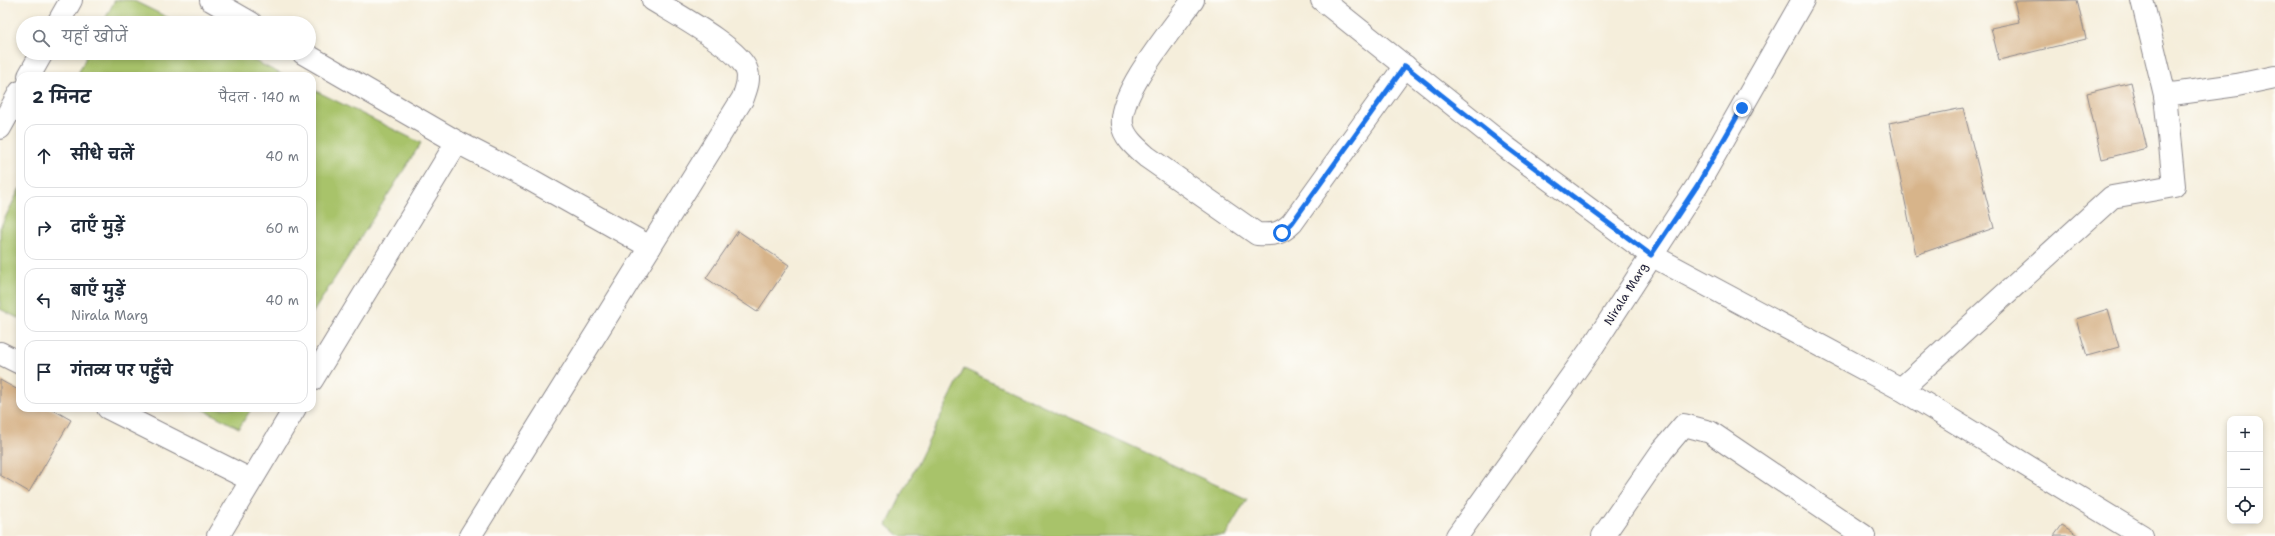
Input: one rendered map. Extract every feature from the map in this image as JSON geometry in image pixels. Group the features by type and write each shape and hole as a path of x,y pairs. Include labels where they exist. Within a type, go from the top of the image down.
{"street":[{"path":"62,16 71,0"},
{"path":"212,0 239,16"},
{"path":"470,536 743,98 748,83 747,72 742,61 728,48 653,0"},
{"path":"1193,0 1132,87 1122,110 1122,125 1132,145 1258,234 1271,235 1282,233 1292,223 1405,66"},
{"path":"1322,0 1508,148 1651,255 1901,389 2142,536"},
{"name":"Nirala Marg","path":"1457,536 1593,346 1697,186 1803,0"},
{"path":"1901,389 2112,197 2174,186 2165,95 2142,0"},
{"path":"31,72 38,60"},
{"path":"315,60 457,142 531,180 650,247"},
{"path":"2165,95 2275,77"},
{"path":"0,128 16,99"},
{"path":"316,373 457,142"},
{"path":"0,353 16,362"},
{"path":"116,412 251,480"},
{"path":"218,536 293,412"},
{"path":"1603,536 1662,451 1684,425 1710,432 1864,536"}],"green space":[{"path":"115,0 132,0 165,16 107,16"},
{"path":"85,60 253,60 277,72 79,72"},
{"path":"316,91 421,143 316,308"},
{"path":"16,196 16,317 0,309 0,228"},
{"path":"964,369 1247,499 1225,536 900,536 887,525"},
{"path":"208,412 249,412 239,428"}],"building":[{"path":"2077,0 2086,39 1999,60 1991,28 2019,22 2014,1"},
{"path":"2131,82 2147,148 2102,159 2087,93"},
{"path":"1963,108 1994,228 1916,255 1889,123"},
{"path":"738,231 789,265 757,312 706,278"},
{"path":"2108,309 2119,347 2087,356 2076,319"},
{"path":"0,380 16,389 16,412 57,412 71,420 29,492 0,475"},
{"path":"2062,525 2079,536 2054,536"}],"route":[{"path":"1282,233 1292,223 1405,66 1508,148 1651,255 1697,186 1742,108"}]}
